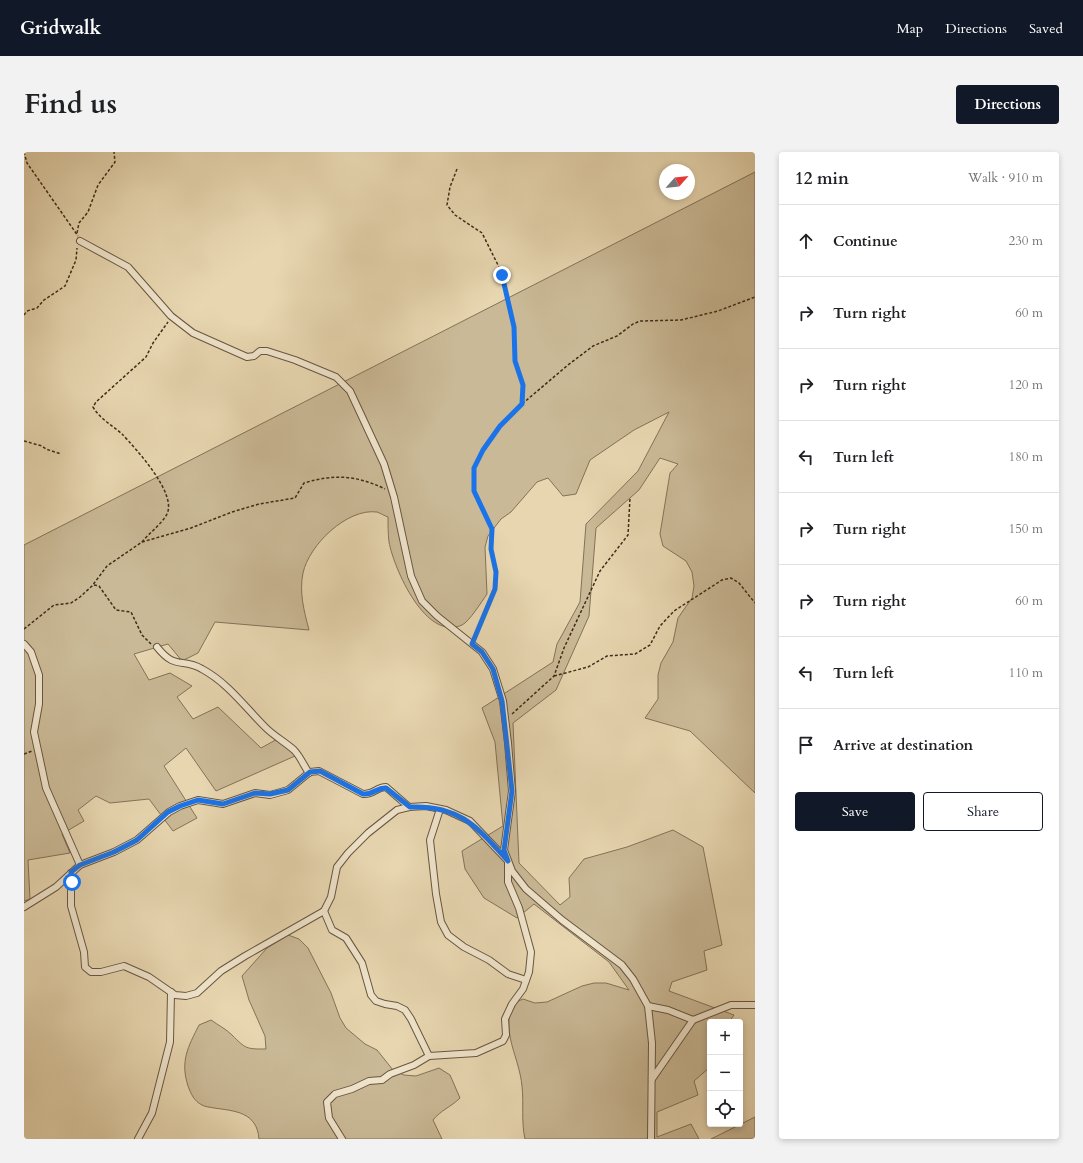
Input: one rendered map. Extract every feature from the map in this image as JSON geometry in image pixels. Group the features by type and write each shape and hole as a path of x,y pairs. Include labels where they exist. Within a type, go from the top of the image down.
{"street":[{"path":"80,241 128,267 171,316 193,333 247,357 254,356 260,351 267,351 336,377 350,391 384,464 393,492 411,576 422,601 482,652 493,669 502,701 512,791 504,850 512,871 526,889 562,920 622,965 633,979 648,1006 652,1043 651,1139"},
{"path":"24,644 31,652 39,675 39,704 34,732 46,788 80,865"},
{"path":"157,647 165,657 172,662 201,668 218,680 238,697 265,727 294,750 309,774"},
{"path":"24,907 56,887 80,865 114,852 137,840 168,812 198,800 223,804 255,793 270,794 288,790 309,774 320,771 363,794 370,795 382,787 386,788 410,807"},
{"path":"71,872 71,906 76,921 85,966 91,972 101,972 124,966 150,977 171,992 186,996 197,993 221,971 324,911 331,897 337,867 348,853 368,833 397,810 426,806 446,810 470,821 508,861 508,882 519,908 531,952 523,989 512,1004 506,1019 506,1035 503,1041 476,1053 429,1056 414,1065 390,1074 382,1080 369,1081 352,1089 335,1094 327,1102 329,1118 342,1139"},
{"path":"440,809 430,840 436,894 441,922 448,935 464,946 489,960 508,974 526,980"},
{"path":"324,911 332,930 346,938 362,963 371,995 376,1000 385,1004 397,1006 405,1010 414,1024 429,1056"},
{"path":"138,1139 152,1113 170,1042 172,1016 171,992"},
{"path":"652,1080 693,1020 731,1005 755,1005"},
{"path":"648,1006 668,1010 693,1020"}],"path":[{"path":"24,152 29,167 80,241 77,245 76,260 66,286 44,300 37,308 27,311 24,315"},
{"path":"76,234 80,223 88,212 98,185 115,162 114,152"},
{"path":"457,169 450,187 447,204 455,214 482,233 502,275 514,327 515,361 523,385 522,404"},
{"path":"472,644 495,589 496,572 491,549 492,529 474,491 474,468 483,450 500,426 522,404 593,346 617,336 633,324 640,321 681,320 695,317 718,311 755,297"},
{"path":"24,629 54,605 71,603 94,585 107,566 142,542 167,514 169,504 155,473 133,446 98,415 93,407 96,402 146,358 153,343 167,325 171,316"},
{"path":"24,441 42,446 46,450 61,454"},
{"path":"142,542 191,528 232,512 259,504 295,498 304,483 319,479 338,477 357,478 393,492"},
{"path":"554,676 564,648 600,571 628,535 630,498"},
{"path":"505,721 554,676 588,667 607,656 635,654 650,645 660,626 674,611 722,580 731,578 738,583 755,603"},
{"path":"94,585 100,586 116,610 131,612 142,635 149,643 157,647"}],"shaded area":[{"path":"755,172 755,793 690,731 645,718 658,699 658,675 661,663 673,642 678,618 692,598 694,586 692,572 686,561 663,546 660,534 670,473 678,464 660,458 639,490 596,528 589,616 556,690 513,723 519,863 560,905 570,897 569,878 584,859 627,847 673,830 703,847 722,945 704,951 707,970 672,982 669,991 734,1015 731,1019 707,1019 707,1070 694,1081 698,1095 657,1112 657,1137 691,1124 699,1139 525,1139 523,1126 522,1086 512,1046 509,1026 509,1015 512,1004 523,999 535,1003 547,1002 582,986 594,983 606,983 629,990 609,962 534,904 517,918 484,898 465,869 462,851 503,826 495,742 482,708 553,662 557,644 580,602 586,524 638,471 669,412 634,430 590,460 576,494 563,496 548,478 537,482 511,512 501,519 488,536 485,547 487,594 472,616 462,625 449,627 436,623 424,613 414,600 397,569 389,542 388,517 377,512 365,512 342,522 331,530 321,540 307,562 303,573 302,594 309,630 215,622 198,653 182,661 168,644 134,654 149,680 170,673 192,686 177,697 193,719 218,707 261,748 281,737 295,756 216,791 186,748 164,766 197,818 173,831 149,799 110,803 96,796 78,810 84,821 62,834 70,853 28,860 30,899 24,901 24,545"},
{"path":"288,935 299,939 308,948 331,993 340,1018 346,1028 365,1044 377,1050 393,1070 404,1075 416,1076 439,1068 450,1075 460,1098 433,1120 442,1139 259,1139 254,1123 244,1114 205,1106 195,1099 188,1086 185,1062 186,1054 199,1025 211,1020 227,1031 244,1046 254,1049 266,1049 265,1036 249,1000 242,976 267,948"},
{"path":"755,1117 755,1139 711,1139 735,1127 743,1127 743,1123"}],"route":[{"path":"72,882 71,872 80,865 114,852 137,840 168,812 180,806 198,800 223,804 255,793 270,794 288,790 310,772 320,771 363,794 370,795 382,787 386,788 410,807 426,806 446,810 470,821 508,861 504,850 506,825 512,791 508,743 502,701 493,669 482,652 472,644 495,589 496,572 491,549 492,529 486,513 474,491 474,468 483,450 500,426 522,404 523,385 515,361 514,327 510,303 502,275"}]}
